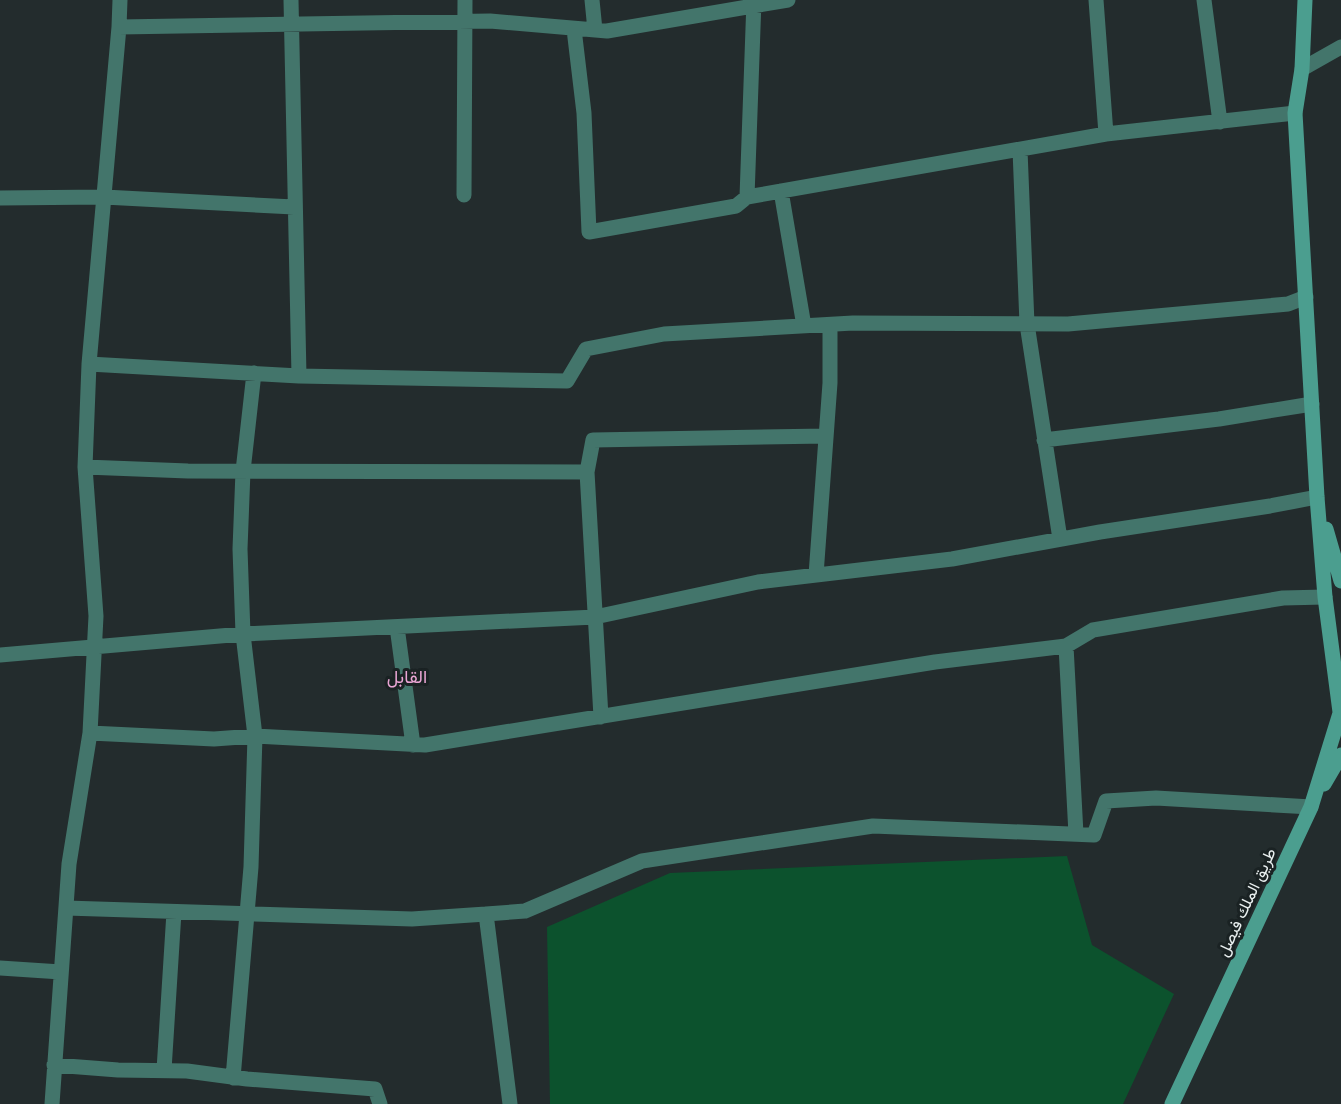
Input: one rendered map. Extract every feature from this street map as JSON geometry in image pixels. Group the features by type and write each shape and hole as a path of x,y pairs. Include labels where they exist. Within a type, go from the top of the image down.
{"street":[{"path":"52,1104 69,864 90,733 96,616 85,467 89,364 120,0"},
{"path":"291,0 298,376"},
{"path":"464,195 465,0"},
{"path":"592,0 595,30"},
{"path":"119,27 490,21 607,32 754,3 788,0"},
{"path":"1096,0 1106,134"},
{"path":"1204,0 1220,122"},
{"path":"1305,0 1302,69 1295,113 1317,497 1325,597 1340,711"},
{"path":"747,197 754,3"},
{"path":"574,29 585,113 589,232 736,206 747,197 1106,134 1295,113"},
{"path":"1302,69 1341,47"},
{"path":"1020,150 1027,324 1060,539"},
{"path":"781,191 804,326"},
{"path":"0,198 104,197 294,207"},
{"path":"89,364 298,376 567,381 586,349 664,334 830,325 1068,324 1288,304 1306,297"},
{"path":"816,575 830,382 830,325"},
{"path":"233,1078 251,867 255,736 243,634 240,549 243,471 254,374"},
{"path":"1044,440 1219,419 1312,404"},
{"path":"601,717 587,472 593,440 826,436"},
{"path":"85,467 243,471 587,472"},
{"path":"0,655 243,634 596,617 758,582 952,559 1317,497"},
{"path":"1317,497 1341,581"},
{"path":"90,733 214,739 255,736 425,746 935,662 1066,646 1094,630 1283,598 1325,597"},
{"path":"397,627 413,745"},
{"path":"1066,646 1076,834"},
{"name":"طريق الملك فيصل","path":"1172,1104 1311,807 1340,711"},
{"path":"66,908 412,919 525,911 642,861 873,826 1094,836 1106,801 1156,798 1311,807 1341,755"},
{"path":"164,1070 174,912"},
{"path":"486,914 510,1104"},
{"path":"0,969 61,972"},
{"path":"54,1065 118,1070 187,1071 233,1078 375,1089 380,1104"}],"green space":[{"path":"1067,856 1092,945 1174,994 1123,1104 550,1104 547,927 670,873"}],"district":[{"name":"القابل","path":"407,677"}]}
